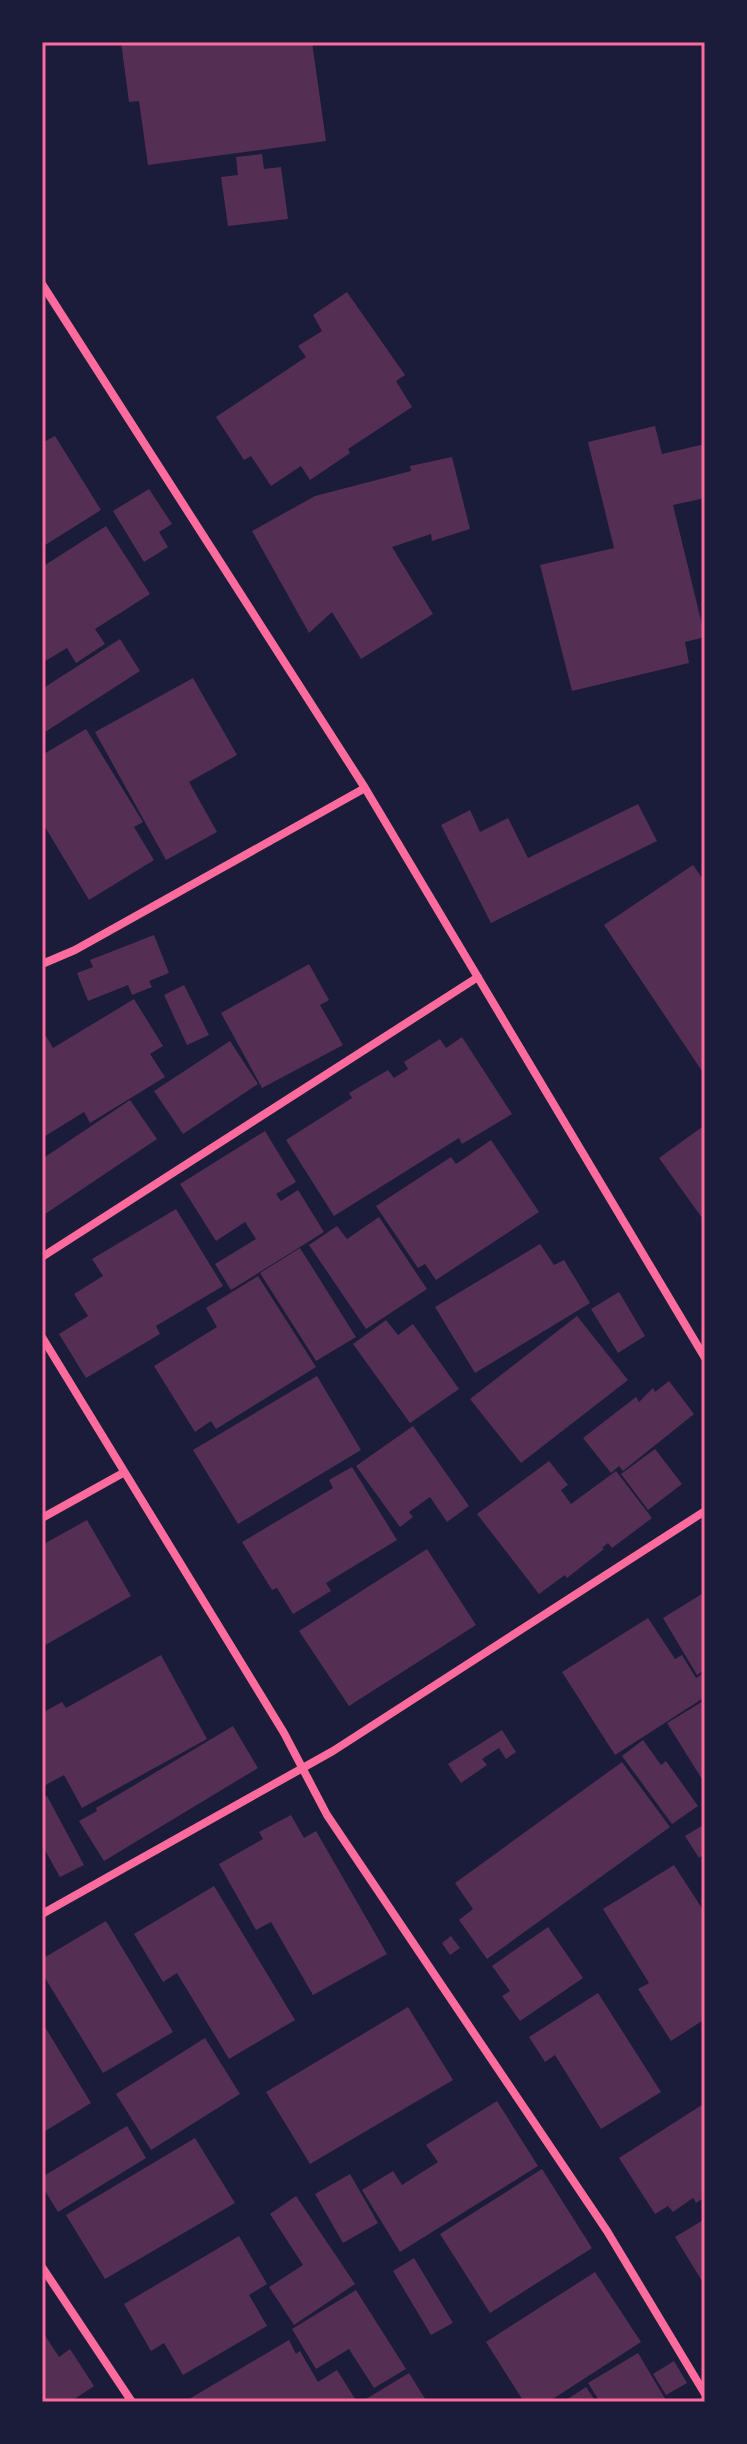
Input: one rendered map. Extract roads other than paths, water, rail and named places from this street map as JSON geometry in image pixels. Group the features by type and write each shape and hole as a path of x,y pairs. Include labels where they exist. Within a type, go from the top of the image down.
{"street":[{"path":"42,284 365,788 705,1358"},
{"path":"42,964 75,950 365,788"},
{"path":"42,1257 478,977"},
{"path":"42,1337 303,1768 327,1815 607,2231 705,2394"},
{"path":"42,1518 123,1473"},
{"path":"42,1914 303,1768 705,1511"},
{"path":"42,2267 132,2402"}]}
